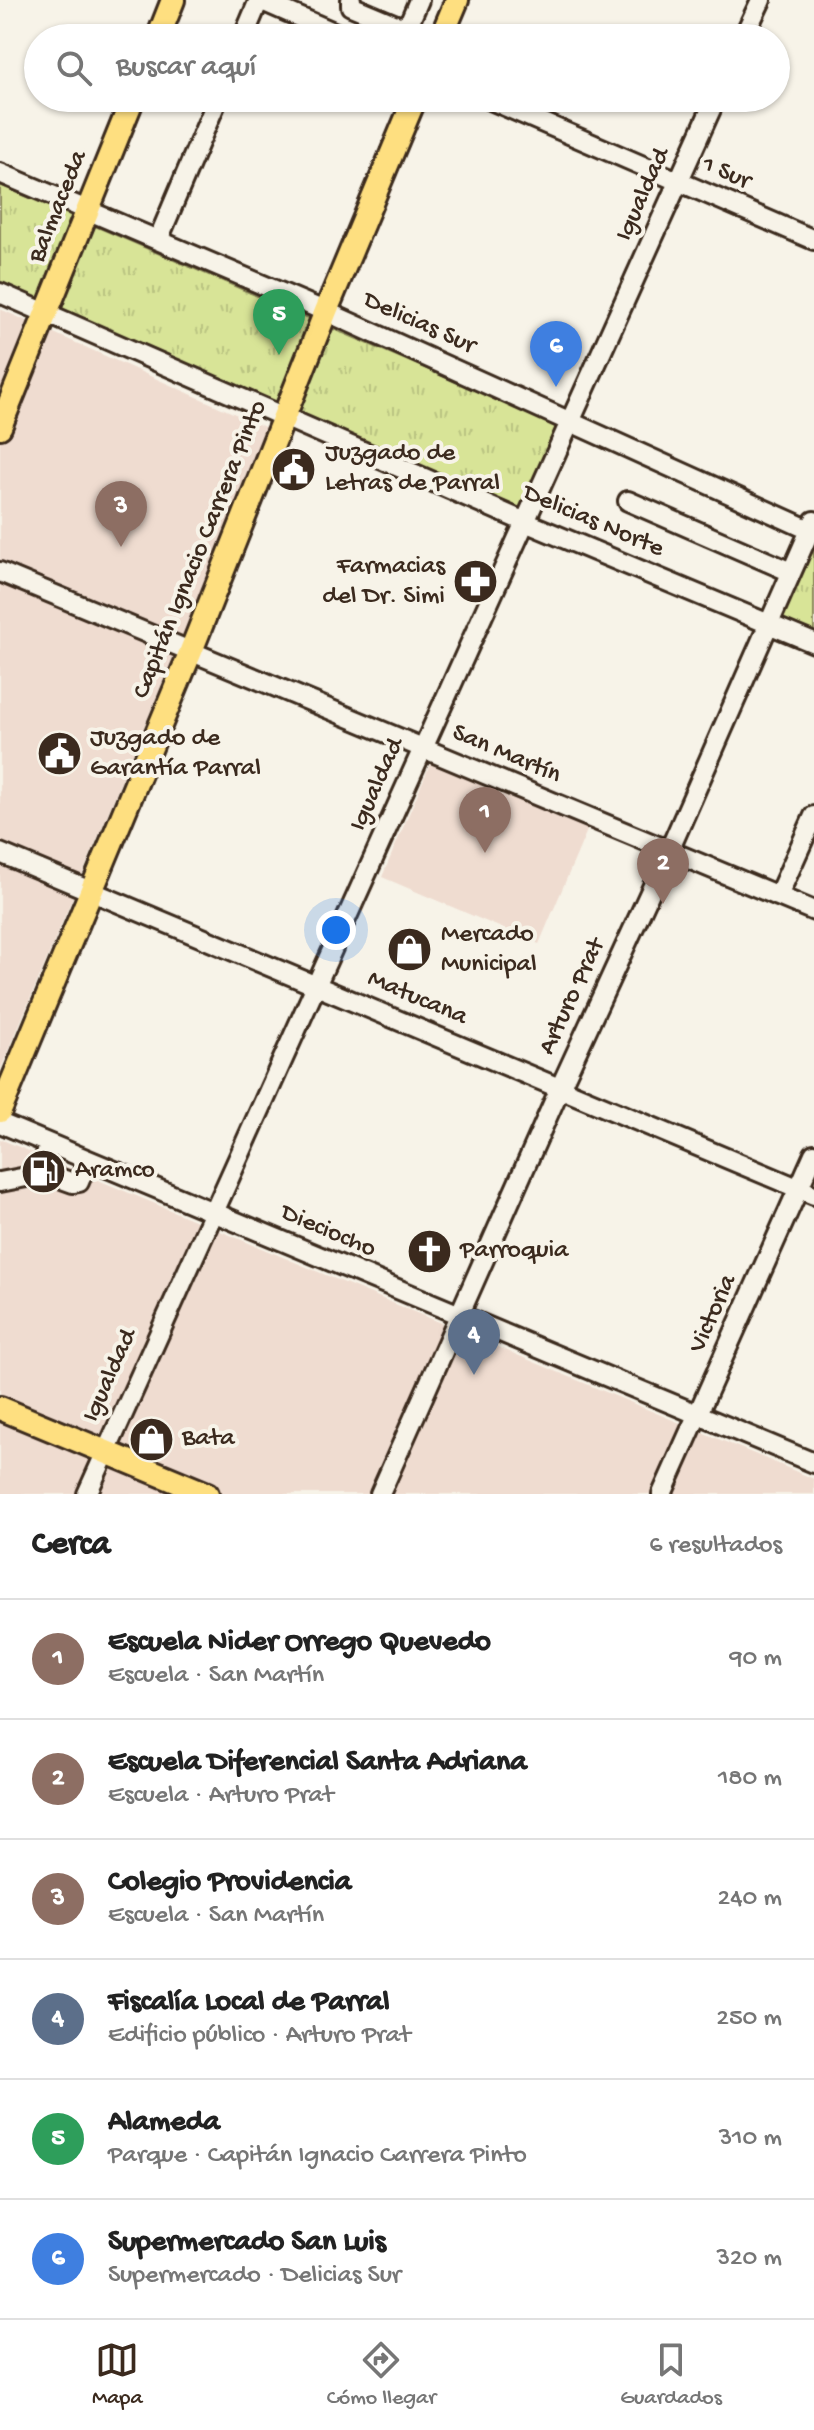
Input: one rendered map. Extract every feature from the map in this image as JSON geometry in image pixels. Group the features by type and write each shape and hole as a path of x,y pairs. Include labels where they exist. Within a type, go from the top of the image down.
{"main road":[{"path":"164,24 173,0"},
{"path":"447,24 457,0"},
{"name":"Balmaceda","path":"0,427 127,112"},
{"name":"Capitán Ignacio Carrera Pinto","path":"0,1111 191,651 326,311 409,112"},
{"path":"2,1416 172,1489 207,1494"}],"street":[{"path":"249,24 260,0 315,24"},
{"path":"351,0 351,6 394,24"},
{"path":"406,24 410,21 419,0"},
{"path":"750,24 761,0"},
{"path":"158,240 212,112"},
{"name":"1 Sur","path":"519,112 814,240"},
{"name":"Igualdad","path":"87,1494 710,112"},
{"name":"Delicias Sur","path":"0,173 326,311 813,528"},
{"name":"Delicias Norte","path":"0,293 525,522 814,643"},
{"path":"628,501 791,572"},
{"name":"Arturo Prat","path":"380,1494 669,851 767,624 813,528"},
{"name":"San Martín","path":"0,572 814,911"},
{"path":"778,896 814,816"},
{"name":"Matucana","path":"0,853 806,1192"},
{"name":"Dieciocho","path":"0,1123 814,1463"},
{"path":"50,1144 41,1167 51,1174"},
{"name":"Victoria","path":"662,1494 806,1192 814,1154"},
{"path":"0,1182 37,1175 39,1171 73,1183 79,1182 88,1160"}],"shaded area":[{"path":"0,309 269,429 185,640 181,639 0,1071"},
{"path":"431,762 588,828 539,944 382,877"},
{"path":"0,1139 814,1479 814,1494 0,1494"}],"green space":[{"path":"0,185 559,426 520,509 0,284"},
{"path":"814,543 814,633 777,618"}],"place":[{"name":"Alameda","path":"279,355"},
{"name":"Supermercado San Luis","path":"556,387"},
{"name":"Juzgado de Letras de Parral","path":"294,469"},
{"name":"Colegio Providencia","path":"121,547"},
{"name":"Farmacias del Dr. Simi","path":"476,582"},
{"name":"Juzgado de Garantía Parral","path":"59,754"},
{"name":"Escuela Nider Orrego Quevedo","path":"485,853"},
{"name":"Escuela Diferencial Santa Adriana","path":"663,904"},
{"name":"Mercado Municipal","path":"410,950"},
{"name":"Aramco","path":"44,1171"},
{"name":"Parroquia","path":"429,1251"},
{"name":"Fiscalía Local de Parral","path":"474,1375"},
{"name":"Bata","path":"151,1439"}]}
